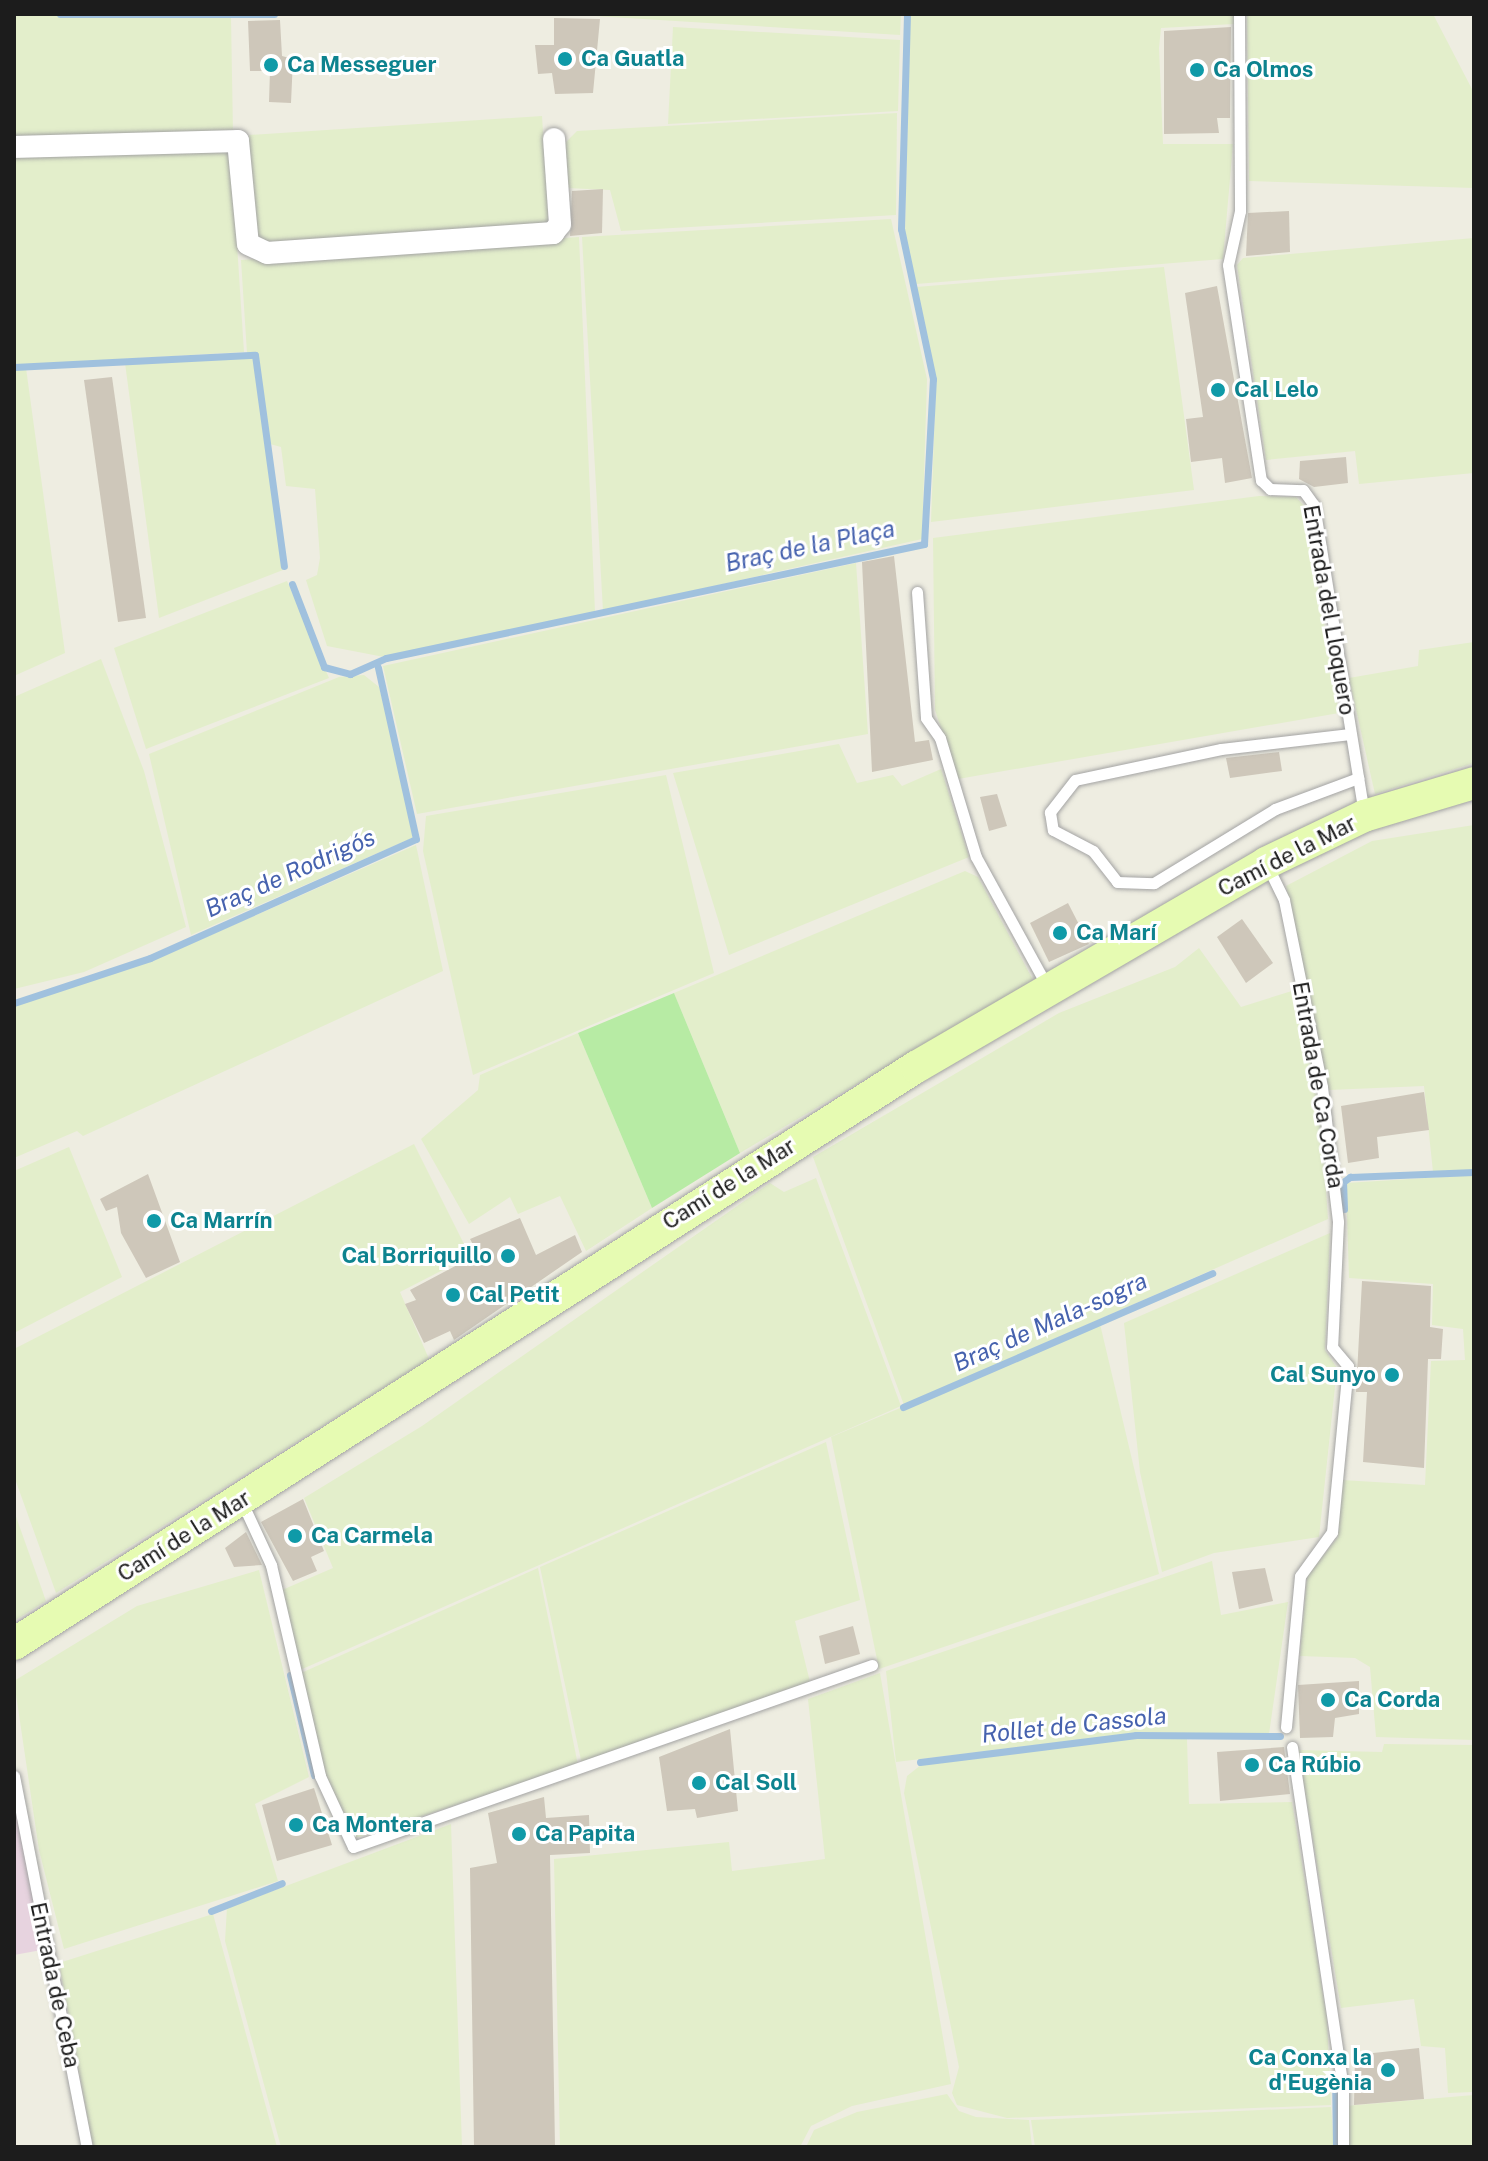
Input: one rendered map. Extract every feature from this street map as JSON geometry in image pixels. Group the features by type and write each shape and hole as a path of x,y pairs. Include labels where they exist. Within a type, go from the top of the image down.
{"main road":[{"name":"Camí de la Mar","path":"14,1644 703,1199 1049,990 1266,863 1364,816 1474,783"}],"street":[{"path":"14,147 238,141 248,244 267,253 553,233 560,224 554,139"}],"lane":[{"name":"Entrada del Lloquero","path":"1239,14 1240,211 1228,265 1261,480 1270,489 1303,490 1314,505 1364,816"},
{"path":"917,592 926,718 940,738 976,857 1049,990"},
{"path":"1350,734 1221,749 1075,780 1050,812 1053,830 1093,851 1108,876 1154,883 1275,809 1358,778"},
{"path":"1404,804 1474,798"},
{"name":"Entrada de Ca Corda","path":"1266,863 1284,900 1322,1087 1338,1210 1332,1347 1348,1366 1332,1532 1300,1576 1286,1727"},
{"path":"240,1500 271,1565 320,1776 353,1847 872,1665"},
{"path":"1292,1747 1341,2073 1343,2147"},
{"name":"Entrada de Ceba","path":"14,1776 87,2147"}],"shaded area":[{"path":"14,1776 47,1949 14,1955"}],"green space":[{"path":"14,14 231,18 233,133 14,141"},
{"path":"563,14 901,14 900,35"},
{"path":"910,14 1234,14 1234,24 1161,28 1159,48 1163,144 1233,144 1223,259 916,284 905,235"},
{"path":"1247,14 1433,14 1474,93 1474,188 1249,181"},
{"path":"673,27 900,40 898,111 668,124"},
{"path":"897,113 896,215 621,231 610,190 567,188 564,144 577,131"},
{"path":"542,116 549,229 270,247 251,236 249,135"},
{"path":"220,147 231,152 244,352 14,365 14,153"},
{"path":"891,219 927,379 922,539 603,611 582,237"},
{"path":"579,237 595,612 384,657 327,646 306,580 317,575 320,558 315,489 286,486 281,447 270,444 257,353 247,353 241,260"},
{"path":"1474,238 1474,473 1359,484 1355,451 1266,460 1237,265 1243,258"},
{"path":"1164,267 1194,490 931,522 936,380 916,287"},
{"path":"253,358 283,570 159,618 125,363"},
{"path":"26,368 65,653 14,676 14,370"},
{"path":"1259,496 1296,497 1305,507 1339,713 958,779 935,710 933,538"},
{"path":"856,563 868,734 417,814 383,666"},
{"path":"287,581 329,678 146,749 114,648"},
{"path":"1474,642 1474,763 1375,794 1349,678 1418,666 1419,650"},
{"path":"101,659 144,771 186,927 84,972 14,989 14,697"},
{"path":"364,675 379,687 414,820 412,838 191,935 149,754 339,677"},
{"path":"839,744 857,783 893,775 902,786 941,769 969,857 729,955 673,773"},
{"path":"666,775 714,973 473,1075 423,851 426,816"},
{"path":"1474,825 1474,1170 1433,1172 1424,1086 1329,1090 1286,886 1372,841"},
{"path":"416,845 443,971 83,1136 77,1131 14,1158 14,1006 151,961"},
{"path":"965,871 978,877 1033,980 740,1153 674,993"},
{"path":"1199,948 1241,1007 1295,990 1320,1103 1328,1219 904,1405 813,1157 1059,1013 1175,967"},
{"path":"674,993 740,1153 652,1208 578,1033"},
{"path":"578,1033 652,1208 586,1251 560,1196 518,1214 510,1197 469,1224 421,1139 478,1090 480,1075"},
{"path":"414,1144 470,1256 400,1292 429,1359 56,1593 14,1476 14,1349"},
{"path":"69,1147 122,1277 14,1333 14,1171"},
{"path":"1474,1175 1474,1740 1376,1737 1370,1667 1355,1658 1300,1656 1307,1576 1338,1537 1342,1480 1425,1485 1431,1361 1465,1360 1463,1329 1432,1325 1433,1284 1349,1278 1346,1183"},
{"path":"816,1178 901,1406 300,1670 282,1590 333,1568 304,1498 422,1426 770,1183 784,1192"},
{"path":"1330,1233 1325,1350 1337,1368 1319,1537 1214,1553 1162,1572 1140,1472 1124,1323"},
{"path":"1100,1324 1159,1574 879,1669 831,1437"},
{"path":"826,1442 860,1600 795,1621 810,1682 582,1765 540,1567"},
{"path":"14,1511 46,1601 14,1621"},
{"path":"1212,1561 1221,1615 1288,1602 1269,1734 1134,1733 896,1762 886,1671"},
{"path":"538,1568 578,1765 355,1838 325,1773 301,1673"},
{"path":"259,1570 309,1777 255,1804 278,1881 64,1949 39,1850 14,1681 137,1606"},
{"path":"880,1673 951,2084 852,2106 811,2126 800,2147 560,2147 554,1859 729,1842 732,1871 825,1859 808,1699"},
{"path":"1135,1738 1187,1739 1189,1804 1292,1802 1327,2019 1331,2105 1007,2118 957,2105 952,2093 959,2067 904,1793 907,1776 921,1765"},
{"path":"1384,1744 1474,1745 1474,2092 1448,2093 1445,2048 1421,2046 1414,1999 1341,2008 1298,1750 1382,1752"},
{"path":"451,1824 462,2147 281,2147 225,1941 227,1908"},
{"path":"213,1914 277,2147 93,2147 59,1963"},
{"path":"947,2094 959,2111 976,2117 1029,2120 1032,2147 806,2147 814,2130 857,2112"},
{"path":"1474,2095 1474,2147 1349,2147 1345,2106"},
{"path":"1331,2107 1334,2147 1035,2147 1031,2120"}],"building":[{"name":"Ca Guatla","path":"554,18 600,19 593,93 555,94 552,73 538,74 535,45 554,45"},
{"name":"Ca Messeguer","path":"280,20 282,56 293,59 291,103 269,102 270,71 250,71 248,21"},
{"name":"Ca Olmos","path":"1231,27 1230,118 1217,118 1219,133 1164,134 1164,31"},
{"path":"603,189 602,233 570,236 572,191"},
{"path":"1289,211 1290,252 1246,256 1248,213"},
{"name":"Cal Lelo","path":"1217,286 1252,478 1225,483 1222,458 1191,462 1186,419 1203,417 1185,293"},
{"path":"112,377 146,618 118,622 84,380"},
{"path":"1346,457 1348,483 1314,487 1299,479 1300,461"},
{"path":"894,556 915,742 929,740 933,760 872,772 862,562"},
{"path":"1279,752 1282,771 1230,778 1226,758"},
{"path":"997,794 1007,826 989,831 980,797"},
{"name":"Ca Marí","path":"1068,903 1089,944 1049,962 1030,923"},
{"path":"1242,919 1273,963 1246,983 1217,937"},
{"path":"1424,1092 1429,1130 1377,1137 1379,1158 1348,1163 1341,1106"},
{"name":"Ca Marrín","path":"148,1174 180,1262 146,1278 121,1233 117,1207 106,1211 100,1199"},
{"path":"520,1218 536,1255 575,1235 582,1252 454,1340 450,1331 424,1343 405,1304 416,1300 410,1290 478,1254 470,1239"},
{"name":"Cal Sunyo","path":"1362,1281 1431,1286 1430,1327 1443,1329 1441,1359 1428,1359 1424,1468 1363,1462 1367,1392 1356,1392"},
{"name":"Ca Carmela","path":"303,1499 324,1551 311,1557 317,1571 293,1581 261,1522"},
{"path":"246,1532 262,1565 234,1567 225,1548"},
{"path":"1265,1568 1273,1601 1239,1609 1232,1572"},
{"path":"853,1626 860,1654 825,1664 819,1636"},
{"name":"Ca Corda","path":"1359,1681 1359,1714 1335,1718 1333,1737 1300,1738 1298,1685"},
{"name":"Cal Soll","path":"730,1729 738,1811 697,1818 695,1809 667,1811 659,1757"},
{"name":"Ca Rúbio","path":"1284,1747 1290,1794 1220,1801 1217,1752"},
{"name":"Ca Montera","path":"314,1788 332,1845 277,1861 262,1805"},
{"path":"544,1797 546,1818 589,1815 590,1853 550,1855 555,2147 474,2147 470,1868 497,1863 488,1813"},
{"name":"Ca Conxa la d'Eugènia","path":"1419,2048 1424,2099 1354,2105 1355,2055"}],"waterway":[{"path":"60,14 274,14"},
{"name":"Braç de la Plaça","path":"292,584 324,667 350,674 386,658 924,544 933,379 901,229 907,14"},
{"path":"14,367 255,355 284,566"},
{"name":"Braç de Rodrigós","path":"14,1003 150,958 416,839 378,667"},
{"name":"Braç de Mala-sogra","path":"1344,1209 1343,1182 1350,1177 1474,1172"},
{"name":"Braç de Mala-sogra","path":"903,1407 1212,1273"},
{"name":"Braç de Mala-sogra","path":"290,1675 314,1775"},
{"name":"Rollet de Cassola","path":"920,1762 1136,1735 1280,1736"},
{"name":"Rollet de Cassola","path":"211,1911 282,1883"},
{"name":"Rollet de Cassola","path":"1335,2074 1336,2147"}],"place":[{"name":"Ca Guatla","path":"565,59"},
{"name":"Ca Messeguer","path":"271,65"},
{"name":"Ca Olmos","path":"1197,70"},
{"name":"Cal Lelo","path":"1218,390"},
{"name":"Ca Marí","path":"1060,933"},
{"name":"Ca Marrín","path":"154,1221"},
{"name":"Cal Borriquillo","path":"508,1256"},
{"name":"Cal Petit","path":"453,1295"},
{"name":"Cal Sunyo","path":"1392,1375"},
{"name":"Ca Carmela","path":"295,1536"},
{"name":"Ca Corda","path":"1328,1700"},
{"name":"Ca Rúbio","path":"1252,1765"},
{"name":"Cal Soll","path":"699,1783"},
{"name":"Ca Montera","path":"296,1825"},
{"name":"Ca Papita","path":"519,1834"},
{"name":"Ca Conxa la d'Eugènia","path":"1388,2070"}]}
